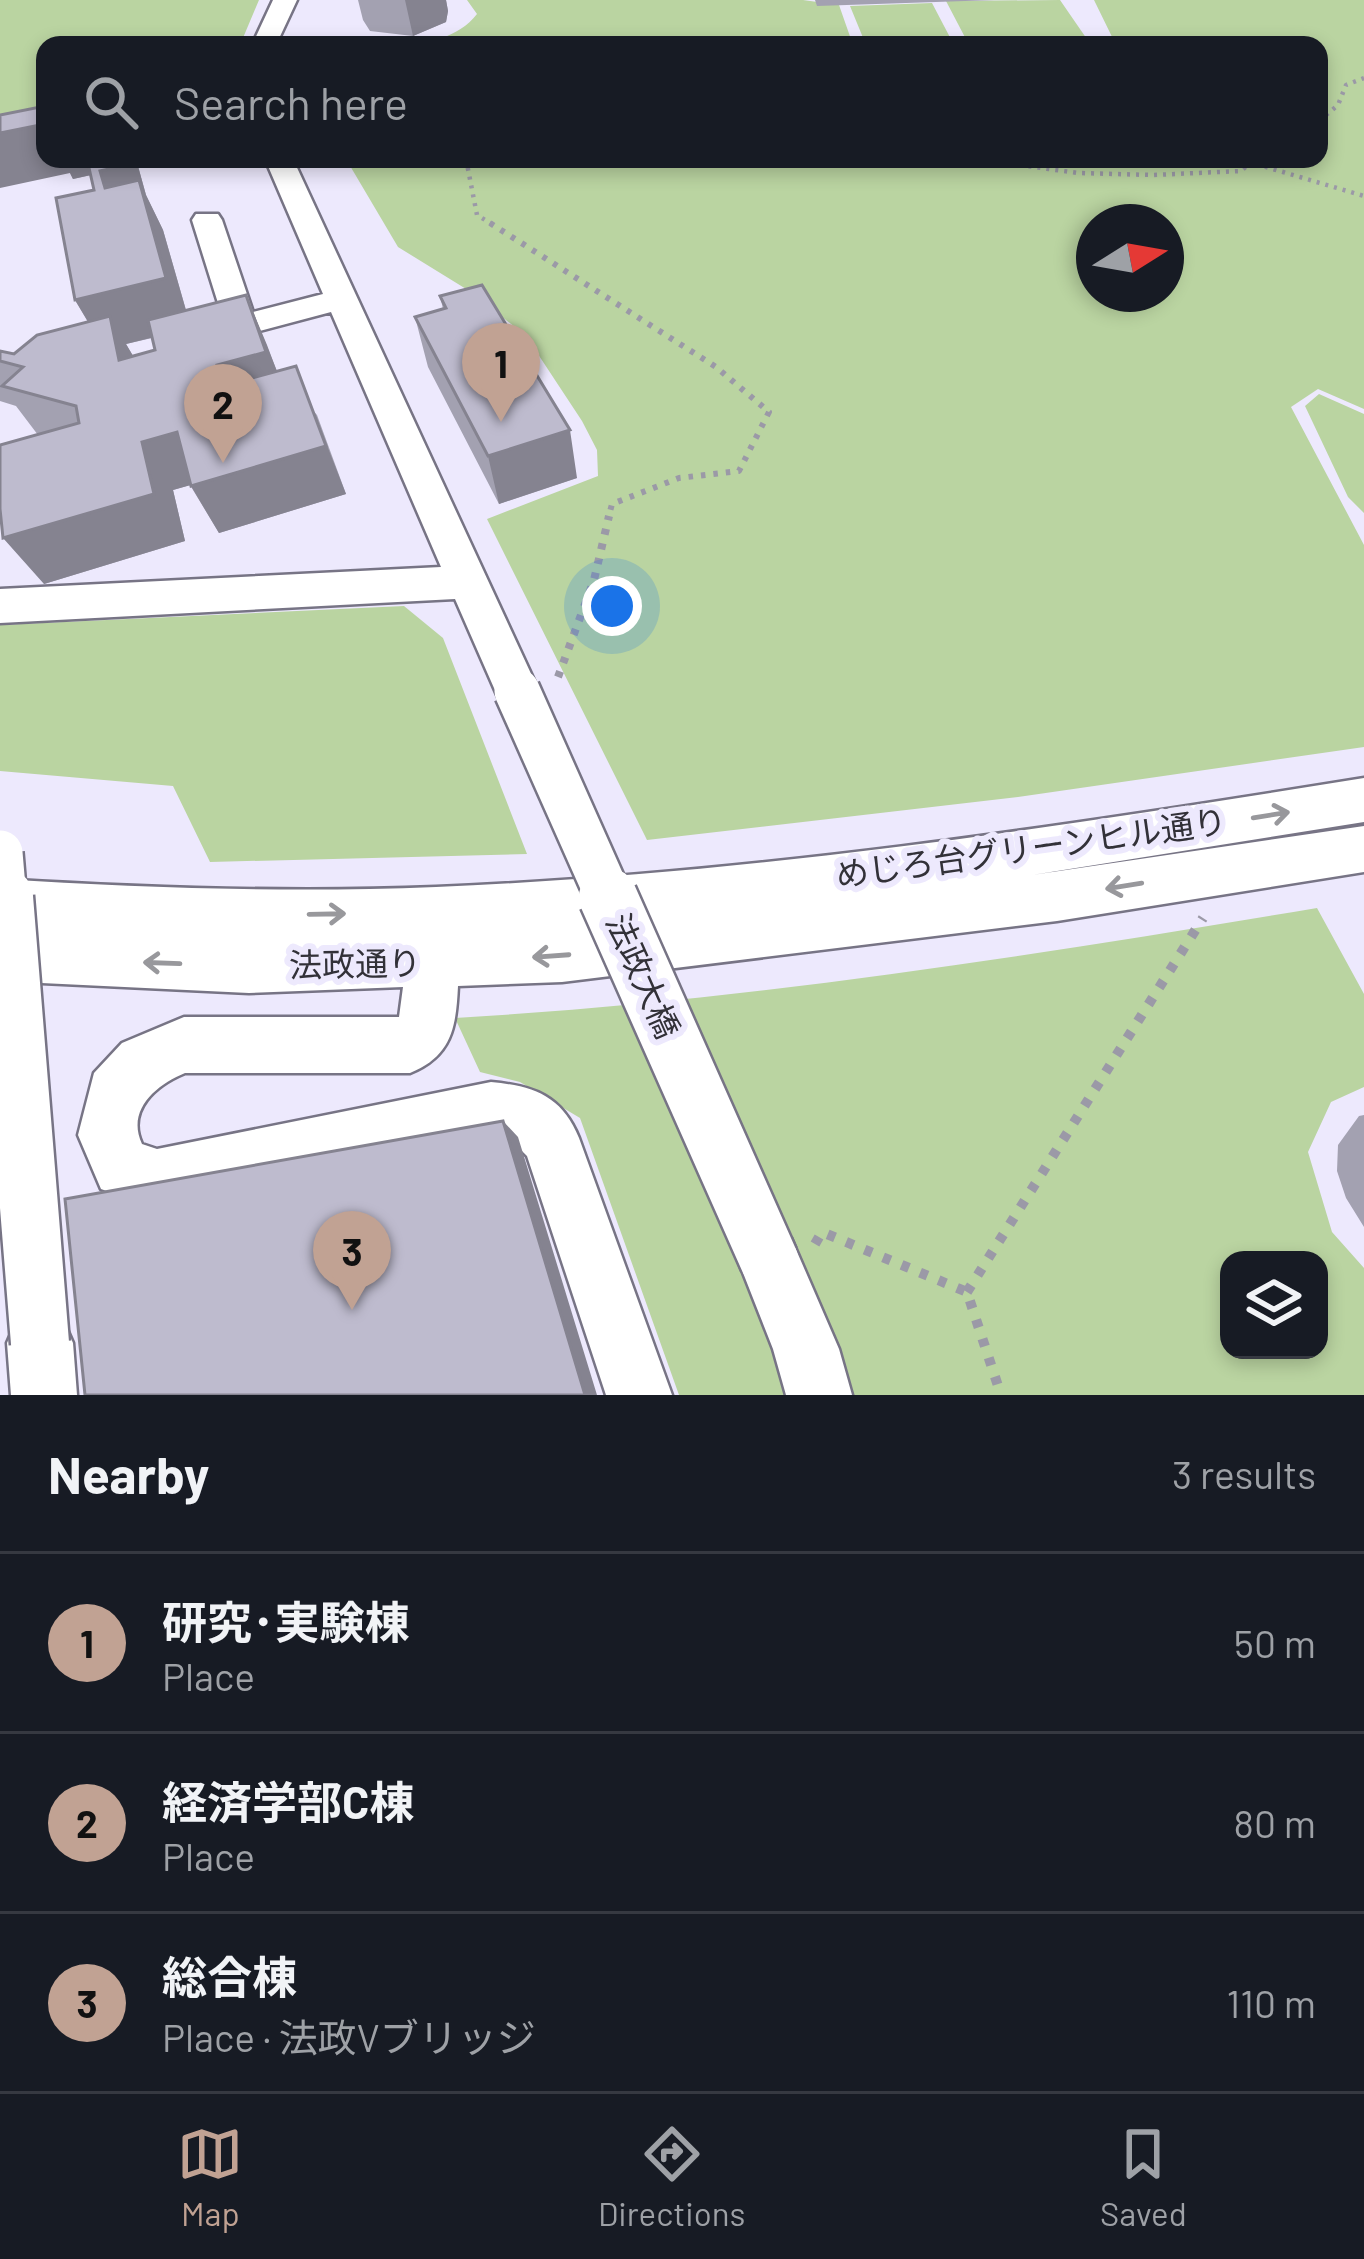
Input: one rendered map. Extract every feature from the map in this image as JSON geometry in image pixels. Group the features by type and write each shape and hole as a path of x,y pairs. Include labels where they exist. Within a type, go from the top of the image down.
{"street":[{"path":"267,36 285,0"},
{"name":"法政大橋","path":"283,168 468,582 537,684 792,1253 806,1349 819,1395"},
{"path":"207,220 241,325"},
{"path":"197,337 341,299"},
{"path":"0,605 468,582"},
{"name":"めじろ台グリーンヒル通り","path":"704,916 1043,849 1364,800"},
{"name":"めじろ台グリーンヒル通り","path":"704,916 1057,897 1364,849"},
{"path":"0,853 42,1369"},
{"name":"法政通り","path":"0,904 254,915 704,916"},
{"name":"法政通り","path":"0,956 249,966 562,956 704,916"},
{"path":"432,963 428,1027 410,1045 184,1045 142,1063 114,1093 106,1135 122,1168 157,1179 490,1111 527,1114 550,1138 639,1395"}],"path":[{"path":"1328,114 1339,105 1346,85 1364,77"},
{"path":"468,168 477,214 716,367 769,412 739,471 679,478 612,504 594,580 537,684"},
{"path":"1042,168 1153,175 1244,168"},
{"path":"1275,168 1364,196"},
{"path":"967,1292 1205,914"},
{"path":"792,1253 822,1232 967,1292 1001,1395"}],"green space":[{"path":"0,0 259,0 244,36 36,36 36,147 0,153"},
{"path":"467,0 803,0 839,5 850,36 445,36 477,14"},
{"path":"1060,0 1085,36 964,36 946,1"},
{"path":"1094,0 1364,0 1364,409 1318,389 1291,407 1364,545 1364,747 1018,797 647,840 487,519 598,476 597,450 526,336 471,292 398,247 351,168 1328,168 1328,36 1112,36"},
{"path":"932,3 949,36 862,36 850,6"},
{"path":"1319,394 1364,414 1364,513 1348,497 1305,406"},
{"path":"404,606 443,638 527,854 210,862 173,786 0,771 0,625"},
{"path":"1317,908 1364,994 1364,1087 1331,1102 1308,1152 1332,1232 1364,1268 1364,1395 679,1395 580,1118 520,1082 480,1072 455,1018 671,1000 995,959"}],"building":[{"path":"36,108 36,126 0,133 0,115"},
{"path":"89,168 114,168 100,171 105,188 139,180 166,278 75,300 56,198 94,190"},
{"path":"482,285 570,430 488,456 415,317 446,308 440,296"},
{"path":"246,295 266,352 217,365 223,386 296,366 326,446 191,486 177,432 142,442 154,494 3,538 0,445 79,423 76,406 2,386 23,367 0,361 0,351 14,354 37,335 110,316 119,360 155,350 148,320"},
{"path":"503,1121 585,1395 85,1395 65,1199"}],"place":[{"name":"研究･実験棟","path":"501,422"},
{"name":"経済学部C棟","path":"223,463"},
{"name":"総合棟","path":"352,1310"}]}
